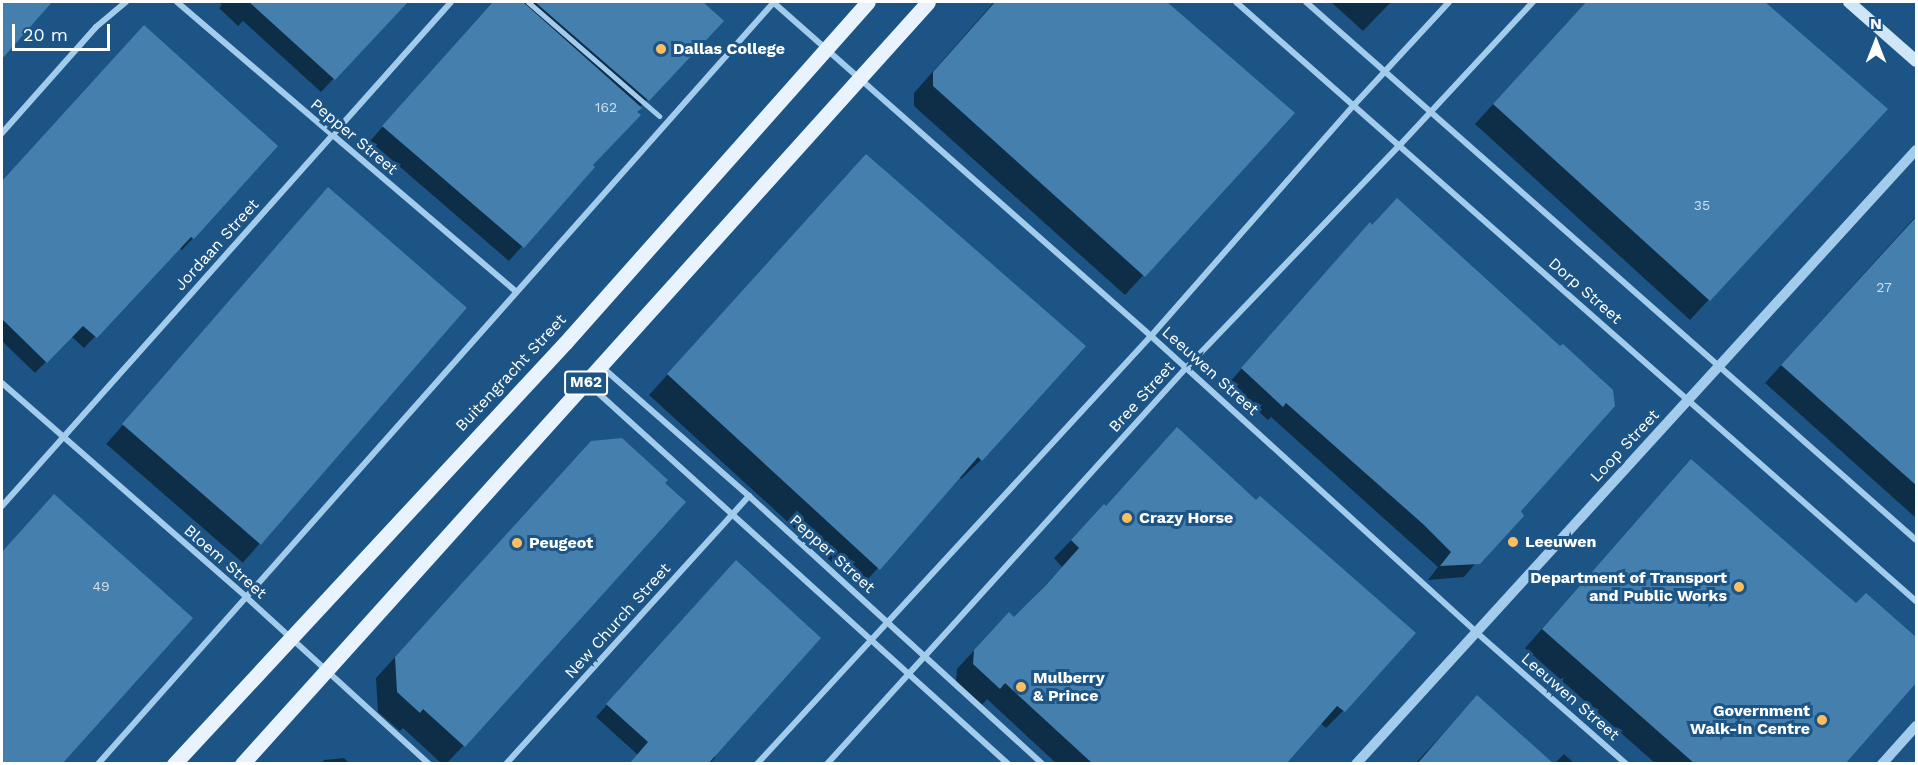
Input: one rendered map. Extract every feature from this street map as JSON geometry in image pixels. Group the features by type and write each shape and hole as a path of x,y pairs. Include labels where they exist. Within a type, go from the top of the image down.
{"main road":[{"name":"Buitengracht Street","path":"174,764 289,637 565,343 868,2"},
{"name":"M62","path":"242,764 928,2"},
{"path":"1849,2 1917,62"}],"street":[{"path":"2,133 96,27 126,2"},
{"name":"Pepper Street","path":"177,2 332,137 515,291"},
{"name":"Jordaan Street","path":"2,506 451,2"},
{"path":"528,2 659,116"},
{"path":"98,764 773,2"},
{"name":"Leeuwen Street","path":"773,2 1151,336 1476,632 1626,764"},
{"name":"Dorp Street","path":"1236,2 1917,602"},
{"name":"Dorp Street","path":"1306,2 1917,540"},
{"name":"Bree Street","path":"757,764 1151,336 1354,105 1449,2"},
{"name":"Bree Street","path":"828,764 1186,368 1399,146 1533,2"},
{"name":"Loop Street","path":"1356,764 1917,150"},
{"name":"Pepper Street","path":"601,366 749,496 1043,764"},
{"path":"586,382 734,513 871,641 1008,764"},
{"name":"Bloem Street","path":"2,383 245,596 429,764"},
{"name":"New Church Street","path":"506,764 749,496"},
{"path":"1882,764 1917,726"}],"building":[{"path":"2,2 52,2 2,59"},
{"path":"249,2 408,2 335,80"},
{"path":"493,2 523,2 642,108 637,112 641,115 593,165 595,167 524,248 382,126"},
{"name":"Dallas College","path":"535,2 703,2 724,21 649,101"},
{"path":"995,2 1167,2 1295,113 1145,277 933,86 933,72"},
{"path":"1586,2 1765,2 1888,109 1710,301 1493,104"},
{"path":"144,25 278,146 194,239 191,237 97,338 83,326 47,363 2,319 2,181"},
{"path":"866,154 1086,346 982,461 978,457 880,570 667,374"},
{"path":"328,187 467,308 261,545 122,424"},
{"path":"1397,198 1560,346 1563,344 1613,390 1615,406 1521,511 1524,516 1480,564 1440,566 1451,552 1423,524 1286,403 1283,407 1241,368 1370,222 1372,225"},
{"path":"1917,216 1917,486 1781,365"},
{"path":"1177,427 1256,500 1260,496 1416,633 1345,712 1337,706 1286,764 1093,764 1005,683 1000,689 973,664 974,650 1009,612 1014,617 1045,586 1079,548 1071,540 1104,504 1106,506"},
{"path":"622,438 668,480 665,483 686,502 465,747 423,709 420,713 397,692 395,657 591,441"},
{"path":"1691,459 1856,603 1866,593 1917,638 1917,682 1845,764 1695,764 1542,629"},
{"path":"54,494 193,618 62,764 2,764 2,552"},
{"path":"736,560 821,638 708,764 629,764 648,742 606,704"},
{"path":"1477,695 1554,764 1417,764"}],"place":[{"name":"Dallas College","path":"661,49"},
{"name":"Crazy Horse","path":"1127,518"},
{"name":"Leeuwen","path":"1513,542"},
{"name":"Peugeot","path":"517,543"},
{"name":"Department of Transport and Public Works","path":"1739,587"},
{"name":"Mulberry & Prince","path":"1021,687"},
{"name":"Government Walk-In Centre","path":"1822,720"}]}
